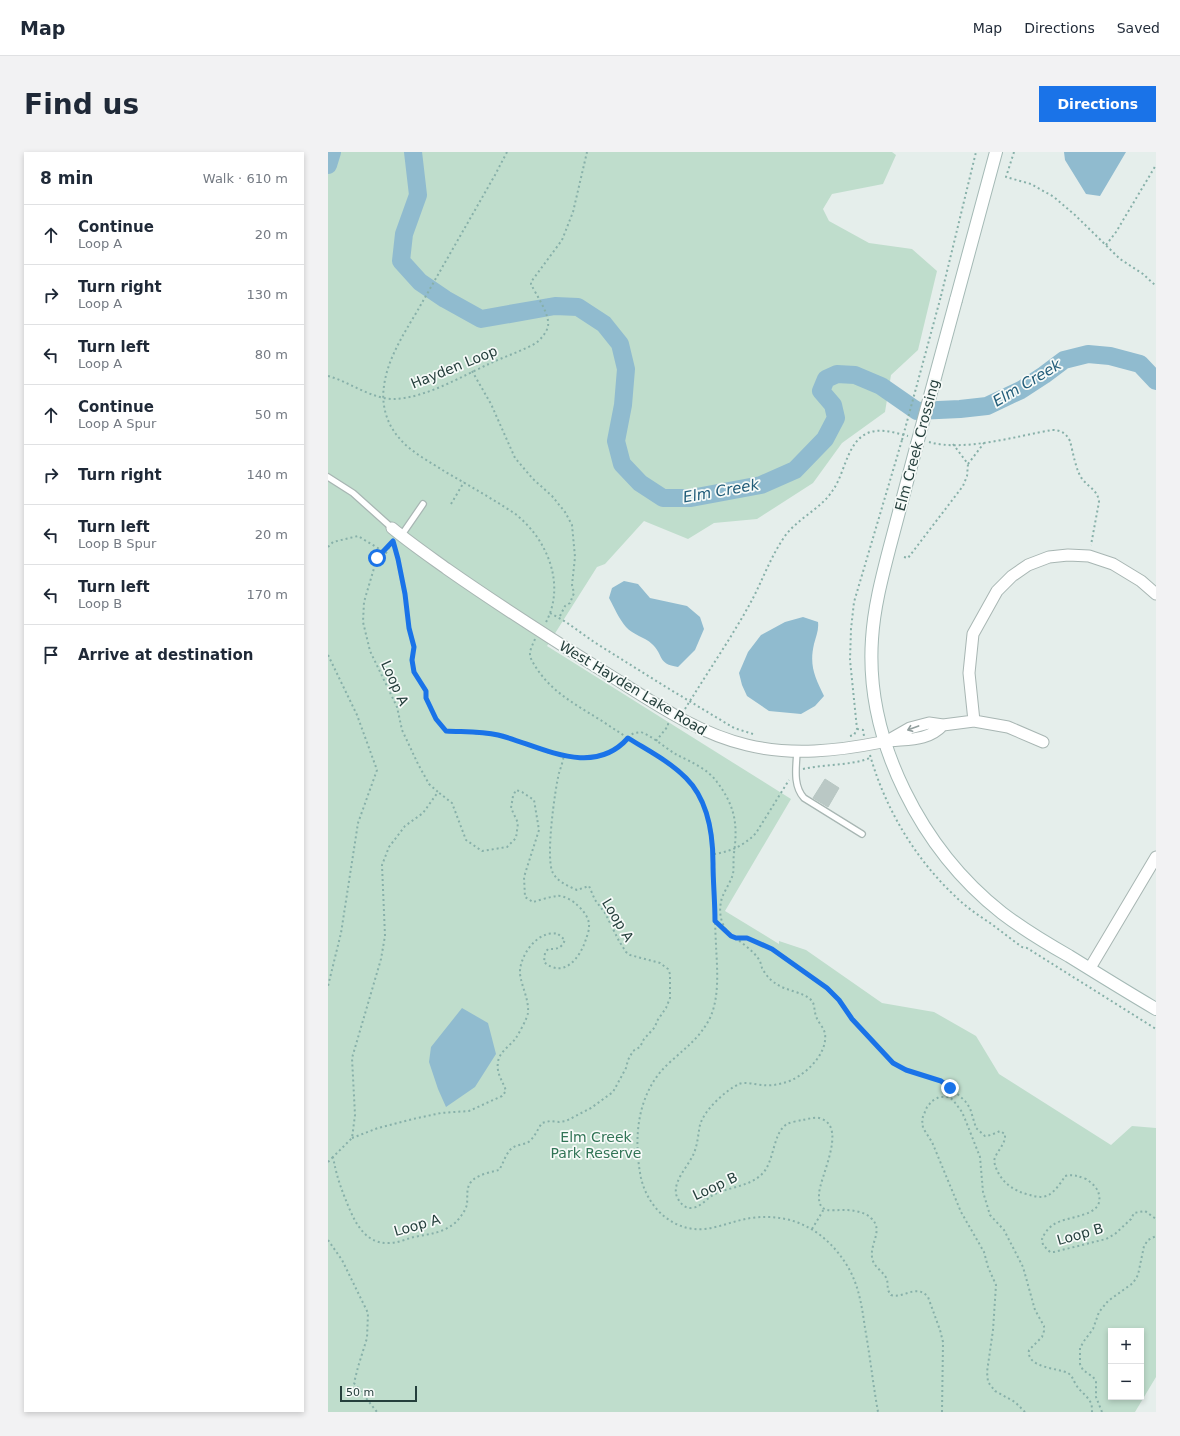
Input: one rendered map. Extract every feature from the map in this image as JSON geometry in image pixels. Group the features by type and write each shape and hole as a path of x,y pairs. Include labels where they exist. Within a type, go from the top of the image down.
{"main road":[{"name":"Elm Creek Crossing","path":"885,742 872,686 871,654 873,621 880,587 917,444 996,152"},
{"path":"885,742 901,782 918,816 939,847 962,876 988,901 1015,923 1156,1009"}],"street":[{"name":"West Hayden Lake Road","path":"392,528 397,539 540,632 702,730 736,742 760,748 796,752 837,750 885,742 915,740 936,733 943,725 974,721"},
{"path":"1043,742 1008,727 974,721 969,673 974,634 997,591 1012,576 1028,565 1049,557 1068,555 1090,556 1113,564 1141,582 1156,594"},
{"path":"1090,968 1156,857"}],"lane":[{"name":"West Hayden Lake Road","path":"328,477 353,493 392,528"},
{"path":"397,539 423,504"},
{"path":"796,752 797,788 799,793 804,798 862,834"}],"path":[{"path":"507,152 388,367 383,398 384,408 389,422 400,440 423,457 518,516 527,524 538,538 549,559 553,574 554,597 550,613 544,627"},
{"name":"Hayden Loop","path":"328,376 341,379 383,398 397,398 423,393 536,342 542,337 548,326 548,317 531,284 533,279 562,240 573,212 587,152"},
{"path":"846,737 854,735 857,729 850,660 854,602 902,440 941,296 976,152"},
{"path":"1014,152 1006,177 1031,184 1047,192 1063,204 1120,259 1143,274 1156,286"},
{"path":"1106,245 1116,232 1156,165"},
{"path":"472,372 491,404 515,458 533,479 552,496 565,512 572,525 575,557 572,585 574,593 570,603 565,606 559,618"},
{"path":"904,557 908,558 957,494 967,476 968,464 984,443"},
{"path":"953,444 968,464"},
{"path":"452,504 464,482"},
{"path":"328,547 333,542 358,536 383,551"},
{"name":"Loop A","path":"352,1138 378,1128 413,1119 441,1113 469,1112 502,1096 506,1092 498,1076 498,1062 501,1054 515,1038 528,1015 526,993 520,975 520,964 534,943 544,935 557,933 565,940 563,946 548,949 545,953 544,962 557,968 570,965 575,961 582,949 590,926 584,911 572,900 558,895 533,902 525,897 524,877 539,830 534,800 516,790 513,796 511,808 518,823 516,838 507,847 482,851 466,840 452,803 429,784 418,764 402,730 397,707 370,651 363,622 364,602 377,558 397,539"},
{"name":"Loop A","path":"333,1157 336,1176 352,1218 370,1239 390,1243 438,1233 456,1221 467,1206 467,1190 474,1179 484,1174 499,1170 510,1150 534,1137 536,1131 542,1123 550,1121 566,1121 591,1108 613,1092 626,1068 628,1060 655,1027 670,998 670,974 668,969 660,963 630,956 619,942 605,913 595,900 589,886 577,890 564,884 552,872 550,861 550,834 559,772 564,755 550,753 498,735 446,731 436,719 426,698 426,691 414,672 412,660 414,647 409,628 405,594 398,559 397,539"},
{"path":"550,613 630,665 734,728 756,735"},
{"path":"537,637 531,651 531,659 556,692 673,766 695,789 704,806 709,821 714,854 717,982 715,1003 706,1025 695,1041 665,1067 654,1081 644,1101 638,1126 639,1158 644,1188 651,1202 662,1215 672,1222 686,1228 705,1229 741,1220 761,1217 790,1220 812,1229 826,1238 834,1247 854,1279 863,1315 878,1412"},
{"path":"328,655 357,715 377,770 358,823 341,933 328,986"},
{"path":"656,741 668,726 668,721 672,713"},
{"path":"857,729 862,730"},
{"path":"564,755 588,758 600,756 622,744 634,733 639,732 644,733 706,771 717,781 733,811 736,835 733,873 721,901 721,915 725,930"},
{"path":"714,854 735,849 750,840 796,772 801,769 814,766 846,764 870,758"},
{"path":"328,1162 352,1138 355,1115 352,1058 381,959 385,936 382,865 389,847 405,826 423,813 438,792"},
{"path":"715,921 731,936 736,938"},
{"name":"Loop B","path":"736,938 757,956 765,973 774,982 789,990 806,996 812,1001 815,1015 823,1027 825,1034 823,1048 817,1061 796,1078 790,1081 771,1085 741,1083 732,1088 713,1104 700,1124 698,1140 691,1160 678,1180 676,1188 677,1196 685,1206 695,1208 714,1195 752,1181 764,1172 784,1126 806,1119 820,1118 826,1121 831,1129 832,1143 831,1152 818,1194 820,1204 824,1209"},
{"name":"Loop B","path":"736,938 747,938 772,949 827,988 839,1000 852,1019 893,1063 906,1070 941,1081 960,1095 970,1108 976,1128 985,1136 1000,1131 1003,1132 1005,1134 1004,1142 994,1161 999,1175 1011,1188 1018,1192 1038,1197 1048,1195 1061,1183 1065,1176 1072,1174 1079,1176 1094,1185 1098,1191 1100,1200 1098,1206 1095,1210 1051,1226 1042,1239 1043,1245 1047,1250 1054,1252 1060,1251 1111,1237 1131,1219 1134,1213 1145,1211 1156,1219"},
{"path":"1025,1412 1015,1402 995,1391 988,1382 987,1372 993,1330 996,1285 988,1267 984,1252 963,1216 932,1142 923,1128 922,1119 927,1107 939,1096 944,1096 953,1100 962,1112 980,1157 982,1192 990,1215 1004,1230 1023,1267 1035,1310 1044,1326 1042,1337 1037,1344 1029,1350 1030,1358 1032,1361 1049,1369 1057,1370 1070,1375 1079,1389 1090,1400 1092,1412"},
{"path":"812,1229 824,1209 831,1211 855,1211 870,1217 876,1224 877,1231 871,1253 877,1268 886,1278 887,1290 889,1294 895,1296 917,1291 925,1293 928,1297 943,1342 942,1412"},
{"path":"1102,1412 1096,1397 1096,1381 1083,1370 1080,1364 1080,1348 1084,1340 1093,1330 1099,1312 1108,1301 1133,1283 1138,1275 1144,1246 1148,1240 1156,1236"},
{"path":"328,1240 342,1260 368,1313 368,1338 354,1383 377,1412"}],"green space":[{"name":"Elm Creek Park Reserve","path":"328,152 892,152 896,155 883,184 832,194 823,209 829,221 869,243 912,249 937,271 918,350 891,375 885,412 842,443 813,483 757,519 714,523 688,539 644,521 605,564 597,567 547,646 791,799 725,911 779,944 779,941 806,950 882,1003 934,1012 976,1036 999,1074 1111,1145 1132,1126 1156,1128 1156,1377 1144,1397 1144,1328 1108,1328 1108,1400 1142,1400 1135,1412 328,1412"}],"water":[{"path":"1064,152 1126,152 1100,196 1086,194 1065,160"},
{"path":"624,581 638,584 650,598 687,606 700,617 704,629 695,650 678,667 667,664 652,644 629,630 621,620 609,598 612,588"},
{"path":"803,617 818,622 818,630 812,659 814,671 824,696 815,706 801,714 769,711 747,696 739,673 748,652 761,635 785,622"},
{"path":"462,1008 488,1023 496,1054 475,1087 446,1107 429,1062 431,1047"}],"building":[{"path":"825,779 839,788 828,807 813,798"}],"waterway":[{"name":"Elm Creek","path":"328,165 332,152"},
{"name":"Elm Creek","path":"413,152 418,195 404,234 401,261 420,282 445,299 481,319 555,306 578,307 604,324 620,344 626,369 623,405 616,441 622,464 640,483 663,498 691,498 761,485 795,470 825,439 836,418 833,405 821,391 826,379 837,374 855,375 881,386 917,411 987,406 1021,390 1064,360 1088,354 1110,356 1140,364 1156,381"}],"route":[{"path":"377,558 393,541 405,594 409,628 414,647 412,660 414,672 426,691 426,698 436,719 446,731 479,732 498,735 550,753 588,758 600,756 622,744 628,738 666,761 690,782 707,813 714,854 715,921 731,936 736,938 747,938 772,949 827,988 844,1006 852,1019 893,1063 906,1070 941,1081 950,1088"}]}
